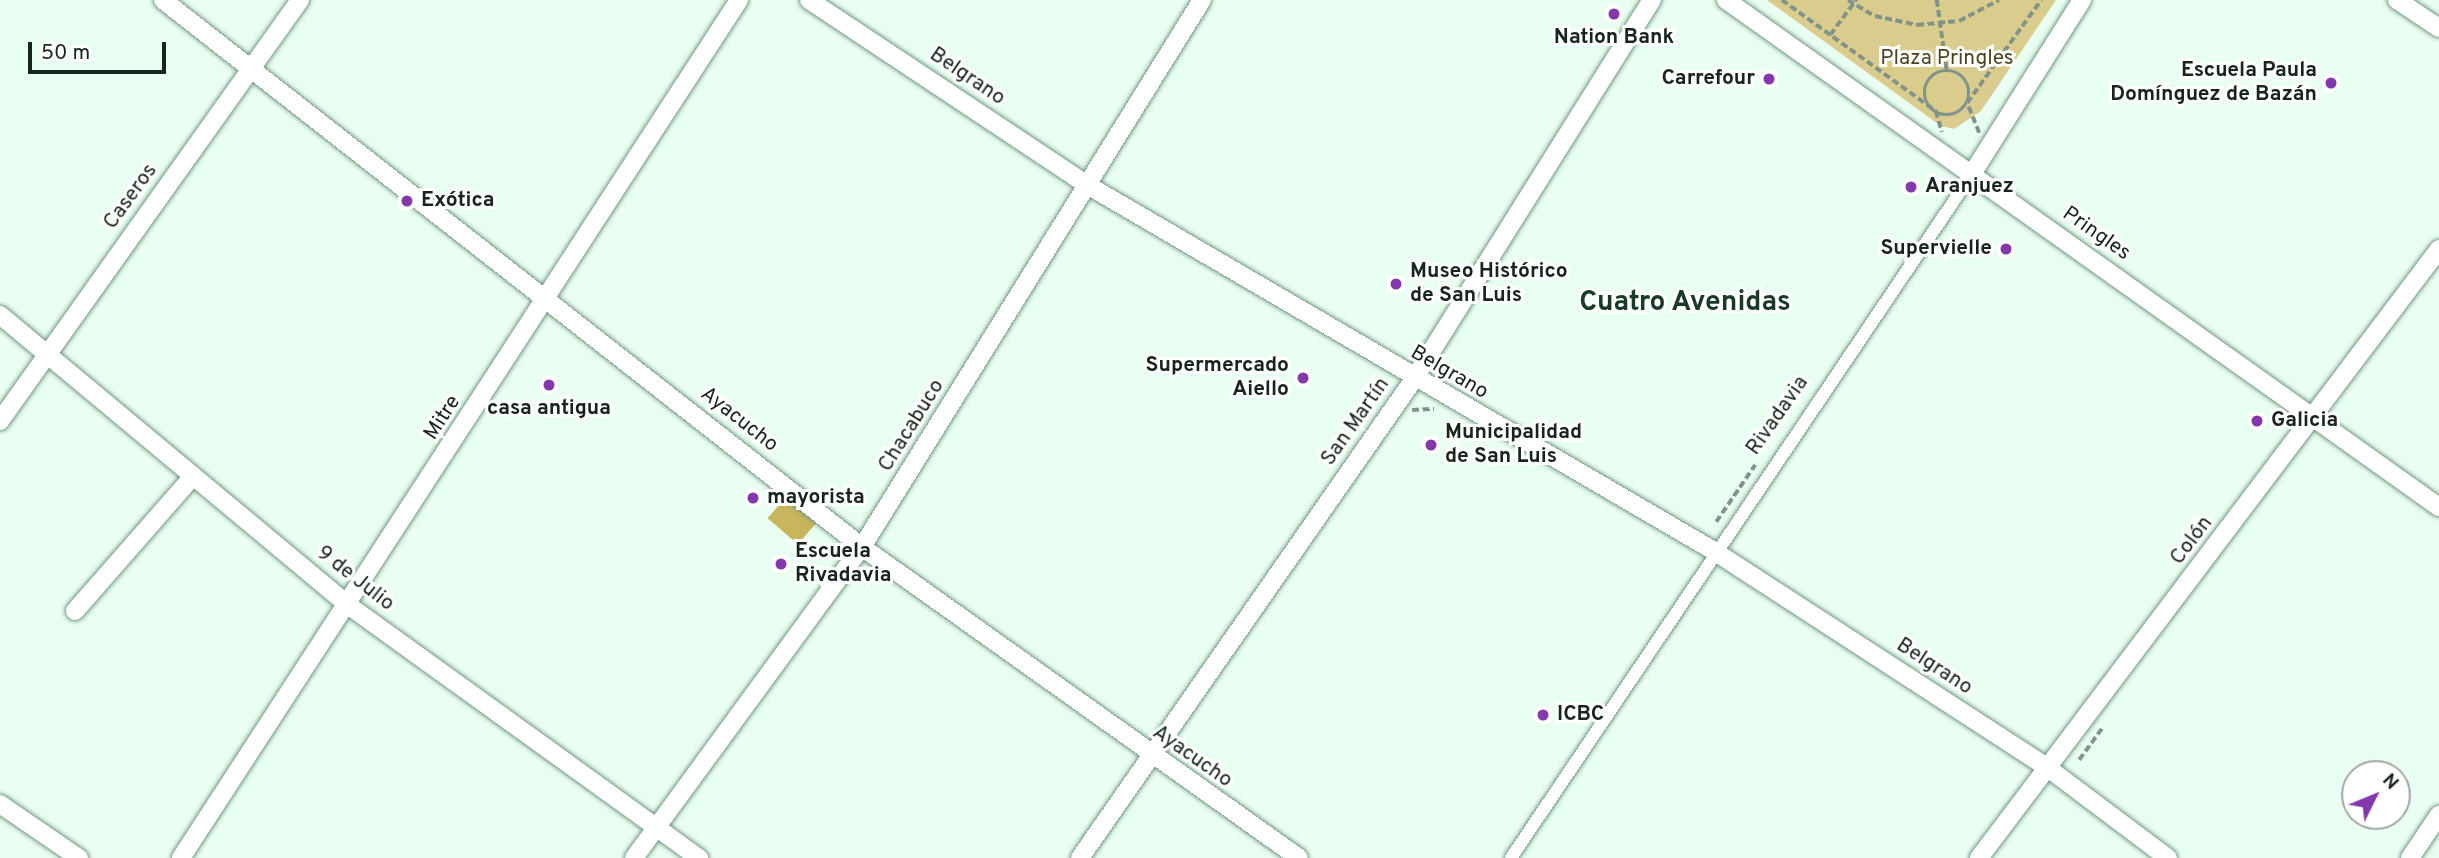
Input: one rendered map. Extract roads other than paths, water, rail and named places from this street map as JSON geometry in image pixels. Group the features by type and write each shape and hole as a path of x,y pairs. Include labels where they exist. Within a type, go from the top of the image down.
{"street":[{"name":"Ayacucho","path":"163,0 548,298 862,547 1150,757 1299,858"},
{"name":"Caseros","path":"0,421 300,0"},
{"name":"Mitre","path":"181,858 548,298 739,0"},
{"name":"Belgrano","path":"809,0 1089,186 1414,379 1714,551 2048,768 2168,858"},
{"name":"Chacabuco","path":"634,858 862,547 1089,186 1202,0"},
{"name":"San Martín","path":"1080,858 1414,379 1652,0"},
{"name":"Pringles","path":"1726,0 2315,416 2439,507"},
{"name":"Rivadavia","path":"1511,858 1714,551 1972,174 2082,0"},
{"path":"2398,0 2439,28"},
{"name":"Colón","path":"1979,858 2439,249"},
{"name":"9 de Julio","path":"0,315 348,605 659,824 699,858"},
{"path":"75,611 193,476"},
{"path":"0,804 79,858"},
{"path":"2410,858 2439,815"}],"place":[{"name":"Nation Bank","path":"1614,14"},
{"name":"Carrefour","path":"1769,79"},
{"name":"Escuela Paula Domínguez de Bazán","path":"2331,83"},
{"name":"Aranjuez","path":"1911,187"},
{"name":"Exótica","path":"407,201"},
{"name":"Supervielle","path":"2006,249"},
{"name":"Museo Histórico de San Luis","path":"1396,284"},
{"name":"Supermercado Aiello","path":"1303,378"},
{"name":"casa antigua","path":"549,385"},
{"name":"Galicia","path":"2257,421"},
{"name":"Municipalidad de San Luis","path":"1431,445"},
{"name":"mayorista","path":"753,498"},
{"name":"Escuela Rivadavia","path":"781,564"},
{"name":"ICBC","path":"1543,715"}],"district":[{"name":"Cuatro Avenidas","path":"1685,303"}],"park label":[{"name":"Plaza Pringles","path":"1947,59"}]}
